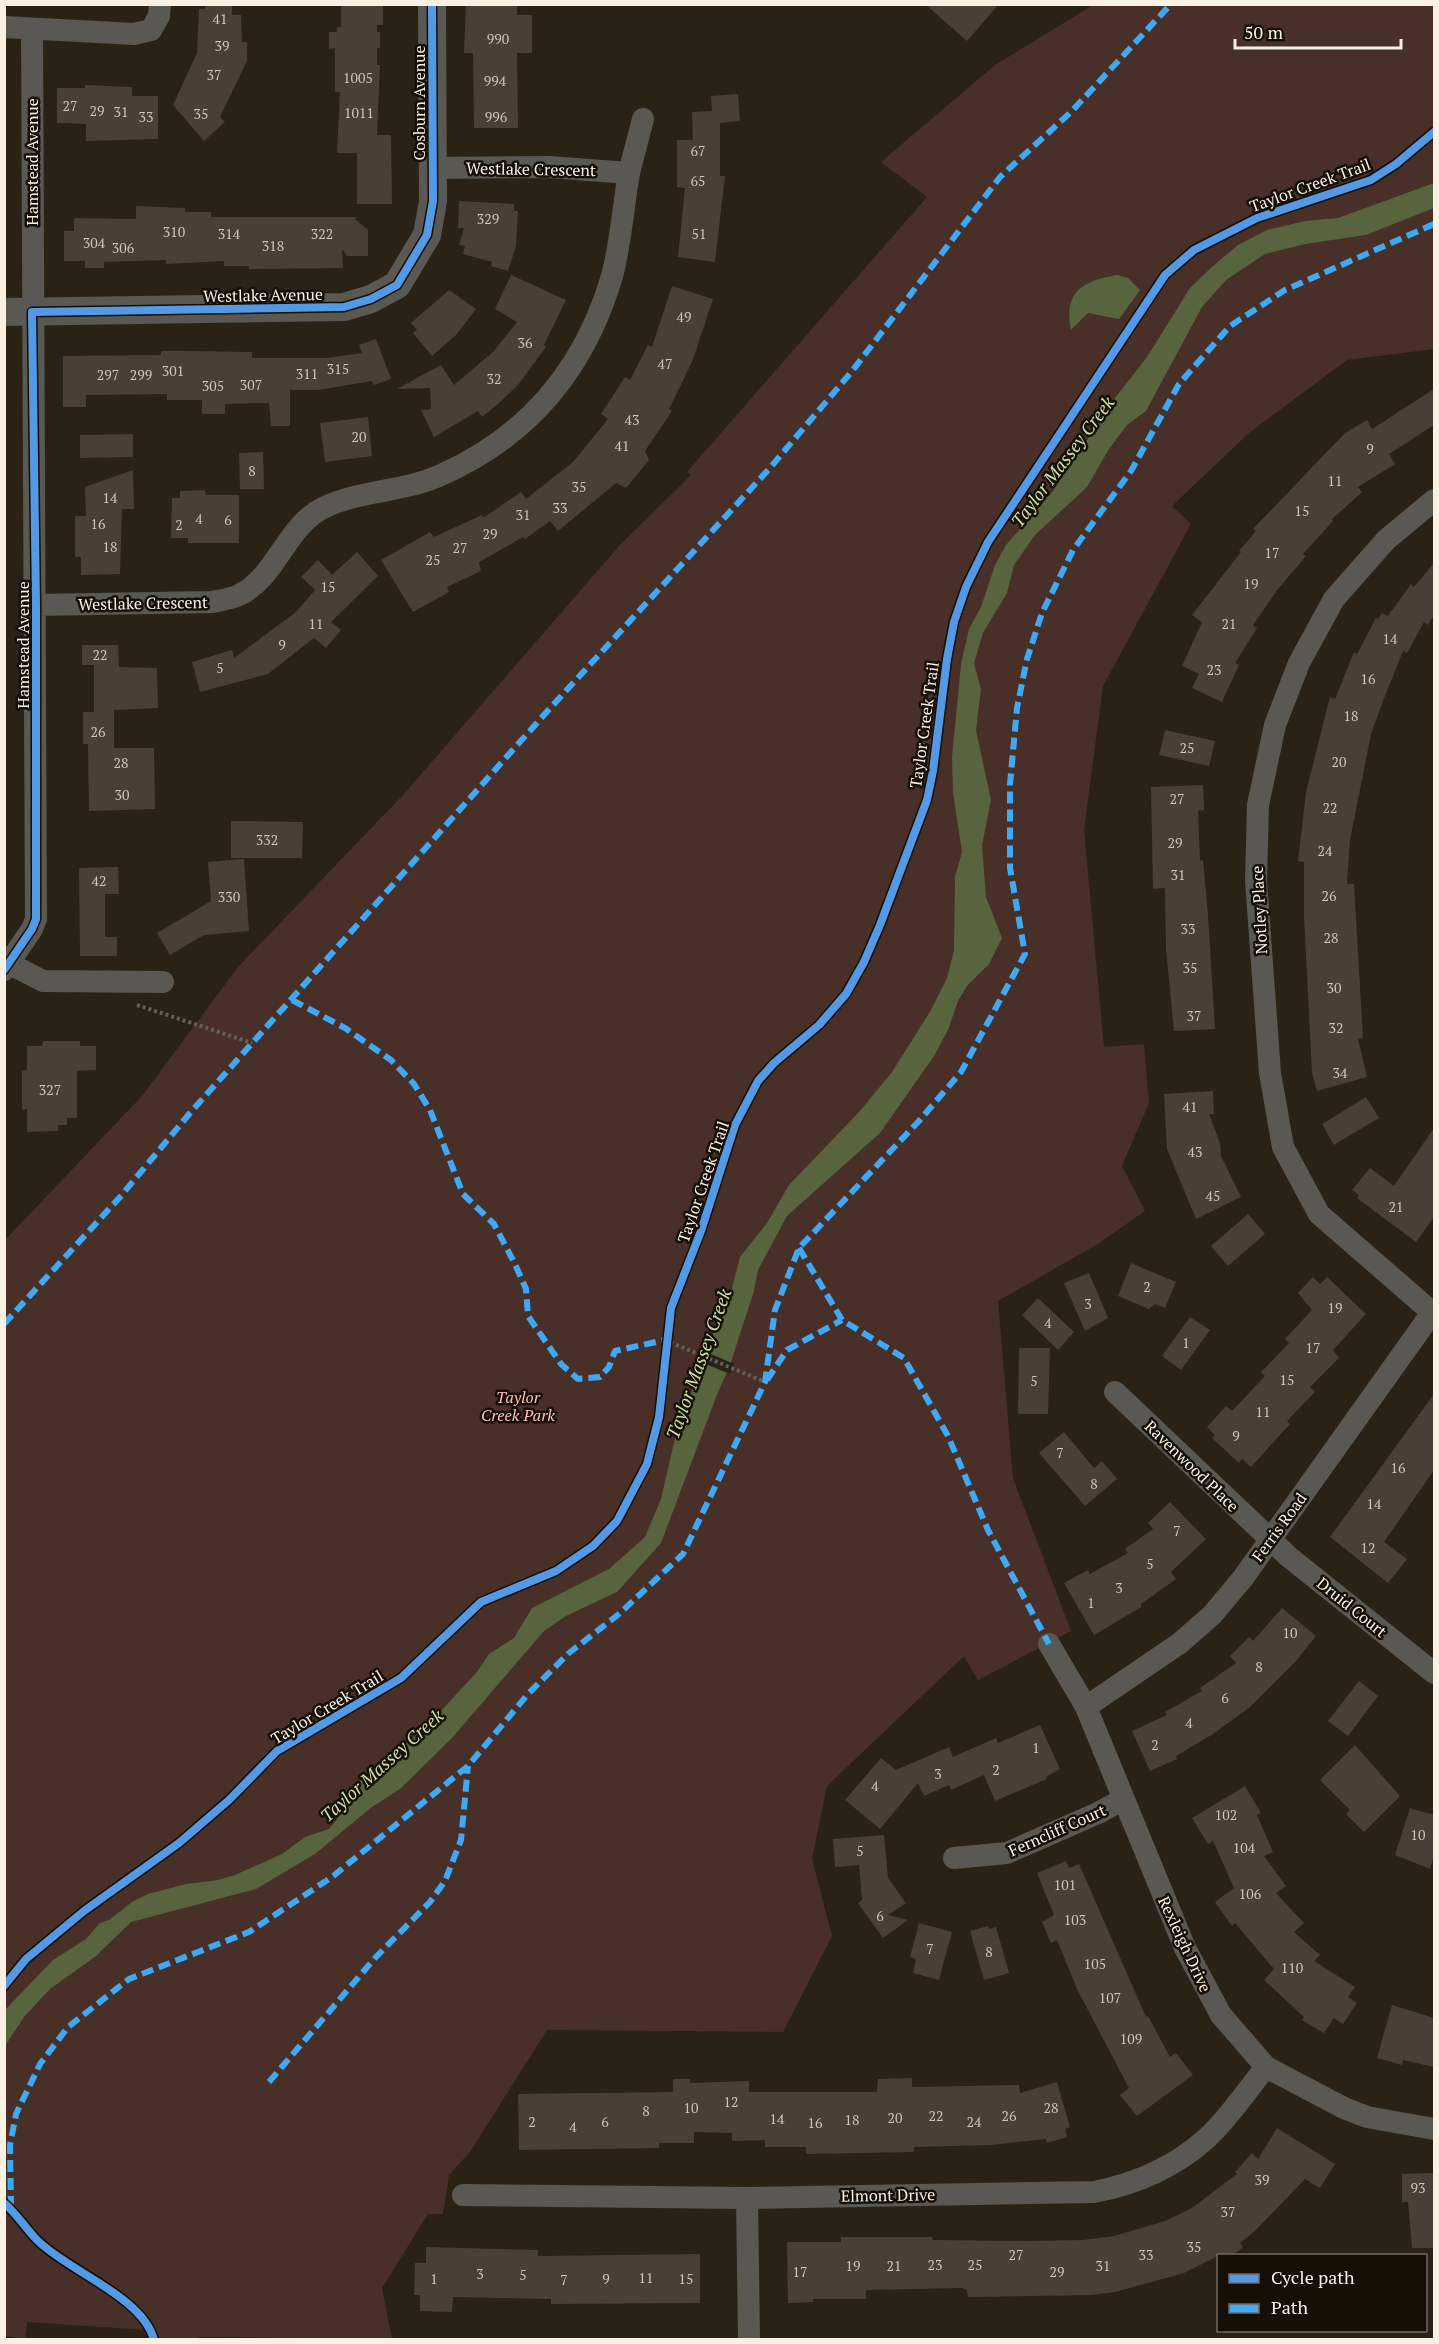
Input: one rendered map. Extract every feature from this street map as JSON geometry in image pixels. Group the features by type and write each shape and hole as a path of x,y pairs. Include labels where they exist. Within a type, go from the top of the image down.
{"street":[{"path":"4,27 134,34 151,30 159,16 160,4"},
{"name":"Cosburn Avenue","path":"432,4 433,201"},
{"name":"Hamstead Avenue","path":"6,965 32,929 36,919 32,29"},
{"name":"Westlake Crescent","path":"36,605 213,602 239,596 258,580 288,540 322,508 439,476 496,446 534,414 563,381 596,324 613,274 629,173 644,119"},
{"name":"Westlake Crescent","path":"433,168 549,167 629,173"},
{"name":"Westlake Avenue","path":"4,312 344,308 371,299 397,285 427,235 433,201"},
{"name":"Notley Place","path":"1434,500 1386,540 1334,599 1299,663 1275,724 1258,805 1256,881 1270,1073 1283,1147 1319,1214 1434,1312"},
{"path":"6,965 43,981 163,982"},
{"name":"Ferris Road","path":"1086,1707 1180,1643 1212,1614 1270,1540 1434,1312"},
{"name":"Ravenwood Place","path":"1115,1392 1270,1540"},
{"name":"Druid Court","path":"1270,1540 1434,1673"},
{"name":"Rexleigh Drive","path":"1049,1644 1086,1707 1122,1800 1185,1948 1221,2015 1266,2067 1344,2108 1367,2117 1434,2129"},
{"name":"Ferncliff Court","path":"954,1858 1007,1853 1122,1800"},
{"name":"Elmont Drive","path":"463,2195 747,2198 1094,2192 1114,2188 1152,2174 1202,2142 1266,2067"},
{"path":"747,2198 749,2340"}],"path":[{"path":"136,1005 252,1043"},
{"path":"665,1351 667,1329"},
{"path":"665,1340 765,1382"}],"green space":[{"name":"Taylor Creek Park","path":"1093,5 1434,5 1434,349 1347,360 1249,433 1172,506 1191,524 1103,686 1084,830 1104,1047 1144,1044 1149,1103 1122,1166 1145,1211 1096,1245 998,1301 1013,1478 1071,1631 978,1680 964,1656 827,1786 812,1859 832,1936 783,2032 547,2030 470,2152 449,2175 443,2214 428,2214 382,2288 392,2339 199,2337 197,2339 148,2340 147,2330 27,2322 25,2339 5,2336 5,1240 142,1096 238,967 403,795 620,545 691,475 687,472 927,197 881,162 995,65"}],"water":[{"name":"Taylor Massey Creek","path":"1434,183 1434,208 1366,235 1305,244 1265,254 1226,280 1202,307 1146,411 1127,425 1109,449 1087,487 1035,535 1014,565 1007,593 983,633 974,663 981,689 976,730 991,800 982,845 986,897 1002,938 989,964 967,986 958,1001 948,1030 934,1056 880,1133 787,1216 758,1270 754,1291 729,1368 661,1543 617,1592 566,1616 544,1631 452,1738 400,1789 372,1807 315,1854 256,1889 131,1922 96,1956 50,1989 24,2017 5,2046 5,2010 53,1960 86,1939 100,1923 109,1920 132,1902 148,1894 235,1875 282,1854 305,1837 329,1829 336,1821 348,1795 356,1784 425,1728 477,1672 489,1654 514,1638 532,1608 609,1569 645,1537 661,1499 675,1438 707,1348 729,1299 740,1257 767,1223 789,1185 860,1111 892,1072 931,1010 947,978 954,950 955,877 962,852 953,793 952,757 961,664 969,629 981,607 995,565 1006,545 1053,491 1115,398 1147,357 1190,288 1214,265 1238,245 1267,230 1305,221 1338,218"},
{"path":"1117,275 1128,278 1140,290 1119,319 1088,313 1071,330 1070,306 1078,290 1094,281"}],"pier":[{"path":"704,1351 734,1364 730,1374 701,1362"}],"building":[{"path":"341,4 383,4 383,25 377,25 377,32 380,32 380,48 377,48 377,65 380,65 377,135 391,135 392,204 357,204 357,153 337,153 340,92 335,92 335,48 329,49 329,32 337,32 337,27 341,27"},
{"path":"466,4 517,4 517,15 532,15 532,53 517,53 518,128 474,128 473,53 464,53"},
{"path":"925,4 999,4 967,41"},
{"path":"205,5 232,5 232,15 241,15 242,42 247,42 247,61 220,117 225,122 204,141 173,105 197,53 199,9 205,9"},
{"path":"85,85 132,87 132,96 158,96 158,139 86,141 86,124 57,123 57,88 85,88"},
{"path":"738,94 740,121 720,123 720,176 725,176 715,262 678,257 685,188 677,187 677,140 693,140 692,112 712,111 711,96"},
{"path":"459,201 514,204 514,211 518,211 516,246 508,271 491,266 492,262 463,254 465,246 459,245 464,228 458,228"},
{"path":"136,206 185,208 185,212 211,212 211,217 358,217 355,219 368,230 368,256 347,256 342,249 343,268 249,269 249,266 224,266 224,261 166,264 166,260 104,262 104,268 85,268 85,261 64,261 64,231 74,231 74,218 136,219"},
{"path":"511,275 566,300 544,345 546,347 518,385 482,417 478,411 434,437 421,410 431,409 430,388 397,389 441,365 454,385 493,352 517,322 495,309"},
{"path":"672,286 713,299 692,362 669,409 672,411 645,451 649,460 626,488 616,483 558,531 550,521 525,539 523,537 479,562 481,571 447,587 449,592 413,612 381,560 430,532 434,537 482,515 483,518 521,492 526,499 573,462 608,419 601,414 625,377 630,380 648,345 652,347"},
{"path":"449,290 476,309 456,335 432,356 413,333 417,330 411,323"},
{"path":"376,339 391,379 374,385 372,381 318,390 290,390 290,426 271,426 269,403 225,404 225,414 202,414 202,400 167,400 167,394 86,395 86,407 63,407 63,356 161,355 161,351 185,351 252,352 252,358 327,358 362,353 359,345"},
{"path":"1434,389 1434,425 1389,454 1395,464 1358,487 1362,492 1331,520 1333,521 1303,554 1306,556 1278,589 1253,625 1257,628 1235,663 1239,665 1222,702 1192,688 1199,674 1182,666 1202,622 1192,615 1256,531 1253,529 1345,433 1367,420 1372,429"},
{"path":"368,417 372,456 325,462 320,423"},
{"path":"133,434 133,457 80,458 80,435"},
{"path":"263,452 264,489 240,489 239,453"},
{"path":"133,470 134,509 122,509 120,574 81,575 81,557 75,557 75,516 86,516 85,487"},
{"path":"205,490 206,495 239,495 239,543 188,543 188,538 171,538 172,498 180,498 180,491"},
{"path":"357,552 378,576 331,622 341,630 326,648 314,638 268,674 200,692 192,662 232,650 234,658 296,612 315,590 301,577 318,560 332,575"},
{"path":"1434,563 1434,615 1428,625 1424,622 1407,653 1403,651 1383,701 1371,734 1350,840 1347,884 1354,884 1363,1038 1358,1039 1367,1077 1317,1091 1312,1073 1304,916 1304,862 1298,861 1306,792 1330,697 1335,699 1354,652 1357,654 1376,618 1378,619 1382,613 1388,616 1411,584 1414,587"},
{"path":"82,645 118,645 119,667 157,668 158,708 114,710 114,748 154,748 155,809 89,811 88,744 83,744 83,712 94,712 94,665 82,665"},
{"path":"1165,730 1215,741 1209,766 1159,755"},
{"path":"1203,785 1204,810 1198,811 1200,861 1203,860 1208,915 1215,1029 1174,1031 1166,949 1165,888 1153,889 1151,787"},
{"path":"231,821 303,822 302,858 231,858"},
{"path":"244,859 249,931 204,935 170,955 157,933 211,901 208,862"},
{"path":"118,867 119,894 105,894 105,937 117,937 117,956 80,956 79,868"},
{"path":"43,1041 80,1041 80,1046 96,1046 96,1070 77,1071 77,1118 67,1118 67,1125 58,1125 58,1131 27,1132 27,1109 22,1110 22,1071 27,1070 27,1046 42,1046"},
{"path":"1213,1091 1214,1114 1209,1114 1220,1143 1221,1156 1241,1197 1196,1219 1167,1149 1164,1094"},
{"path":"1366,1097 1379,1118 1334,1145 1322,1124"},
{"path":"1434,1128 1434,1217 1416,1242 1357,1198 1359,1195 1352,1190 1370,1168 1394,1186"},
{"path":"1248,1214 1265,1234 1228,1266 1211,1246"},
{"path":"1131,1263 1176,1282 1165,1308 1155,1304 1149,1309 1118,1296"},
{"path":"1089,1273 1108,1318 1085,1331 1064,1283"},
{"path":"1313,1277 1320,1284 1327,1277 1366,1314 1333,1350 1339,1358 1310,1387 1315,1392 1287,1421 1290,1424 1251,1467 1242,1459 1239,1463 1212,1438 1215,1435 1207,1427 1226,1406 1232,1411 1265,1376 1261,1372 1289,1343 1285,1339 1312,1310 1298,1293"},
{"path":"1038,1298 1074,1332 1058,1350 1022,1315"},
{"path":"1190,1317 1210,1330 1181,1370 1162,1356"},
{"path":"1019,1348 1050,1348 1048,1414 1018,1414"},
{"path":"1434,1394 1434,1470 1384,1542 1407,1559 1388,1583 1330,1537"},
{"path":"1064,1432 1094,1468 1102,1461 1117,1479 1085,1506 1039,1453"},
{"path":"1170,1502 1206,1539 1171,1572 1176,1579 1141,1604 1141,1607 1094,1635 1064,1583 1088,1570 1090,1574 1128,1553 1125,1549 1153,1529 1148,1523"},
{"path":"1282,1608 1316,1636 1296,1661 1250,1707 1213,1734 1176,1756 1177,1759 1150,1771 1132,1731 1167,1715 1165,1712 1202,1691 1200,1688 1236,1663 1230,1656 1249,1637 1253,1641"},
{"path":"1359,1681 1378,1696 1348,1736 1328,1721"},
{"path":"1040,1725 1060,1769 1046,1777 1047,1779 995,1801 984,1775 951,1790 949,1785 924,1796 918,1783 880,1829 845,1800 881,1758 896,1770 949,1747 953,1757 996,1738 998,1743"},
{"path":"1355,1745 1400,1796 1364,1832 1346,1814 1350,1810 1320,1780"},
{"path":"1245,1786 1261,1813 1257,1815 1273,1852 1264,1856 1286,1886 1276,1893 1304,1923 1294,1932 1320,1955 1314,1961 1355,1987 1348,1997 1357,2003 1343,2024 1334,2018 1324,2033 1302,2020 1304,2017 1264,1980 1274,1969 1235,1923 1232,1926 1215,1902 1234,1888 1213,1841 1208,1844 1192,1818"},
{"path":"1410,1808 1434,1815 1434,1856 1430,1869 1395,1855"},
{"path":"884,1835 888,1878 906,1903 888,1915 908,1920 883,1938 858,1903 862,1900 859,1865 835,1867 833,1839"},
{"path":"1066,1861 1069,1868 1079,1864 1146,2017 1148,2016 1170,2057 1176,2053 1193,2075 1137,2116 1120,2095 1129,2088 1078,1991 1057,1940 1051,1943 1042,1922 1054,1915 1037,1873"},
{"path":"919,1923 952,1932 939,1980 913,1973 916,1959 910,1957"},
{"path":"988,1926 989,1929 996,1927 1009,1973 984,1980 970,1931"},
{"path":"1392,2005 1434,2018 1434,2067 1403,2060 1402,2065 1377,2058"},
{"path":"912,2078 912,2087 1019,2085 1020,2093 1057,2082 1070,2127 1065,2129 1067,2137 1047,2143 1046,2139 991,2145 914,2147 914,2152 806,2154 806,2147 765,2147 765,2140 732,2141 732,2133 694,2132 694,2143 659,2143 659,2148 519,2150 518,2094 673,2092 673,2079 690,2079 690,2083 749,2081 749,2092 877,2092 878,2079"},
{"path":"1277,2128 1335,2164 1320,2188 1305,2179 1255,2231 1240,2243 1243,2247 1234,2254 1217,2254 1217,2256 1184,2273 1115,2292 1092,2295 968,2297 967,2290 962,2288 866,2290 866,2299 813,2299 813,2302 788,2303 787,2242 841,2242 841,2237 932,2237 933,2240 1028,2241 1083,2240 1114,2236 1165,2221 1192,2208 1237,2174 1235,2172 1252,2153 1258,2159"},
{"path":"1434,2173 1434,2248 1412,2248 1408,2202 1402,2202 1402,2174"},
{"path":"426,2247 538,2250 538,2256 700,2254 700,2303 551,2304 551,2299 453,2297 452,2312 420,2311 420,2295 414,2295 415,2263 426,2263"}],"marked path":[{"path":"4,1324 120,1197 190,1113 543,716 769,469 853,370 1000,177 1071,112 1171,4"},
{"path":"11,2208 10,2145 16,2114 40,2064 68,2027 129,1979 249,1932 332,1877 468,1766 528,1694 569,1653 619,1614 683,1554 765,1382 775,1310 799,1248 919,1121 961,1072 1025,954 1010,868 1010,784 1017,708 1027,659 1042,613 1073,550 1131,471 1179,384 1230,326 1285,290 1434,224"},
{"path":"292,1000 345,1028 391,1060 414,1084 430,1110 463,1194 494,1224 526,1289 528,1316 561,1364 578,1379 600,1377 609,1367 615,1351 665,1340"},
{"path":"799,1248 842,1320 904,1358 948,1436 988,1530 1049,1644"},
{"path":"767,1380 787,1350 842,1320"},
{"path":"269,2082 375,1958 430,1902 445,1881 461,1840 468,1766"}],"cycle path":[{"path":"4,970 32,929 36,919 36,605 32,312 344,307 371,299 397,285 427,235 433,201 432,4"},
{"name":"Taylor Creek Trail","path":"4,1986 26,1959 84,1911 179,1843 229,1800 277,1751 401,1678 481,1602 556,1571 593,1546 617,1521 647,1464 659,1417 671,1308 701,1231 735,1125 758,1081 774,1063 819,1025 846,994 864,962 880,925 927,800 954,622 966,587 988,542 1165,275 1194,250 1257,218 1371,180 1396,164 1434,132"},
{"path":"4,2203 38,2241 68,2264 121,2298 136,2311 147,2325 154,2340"}]}
